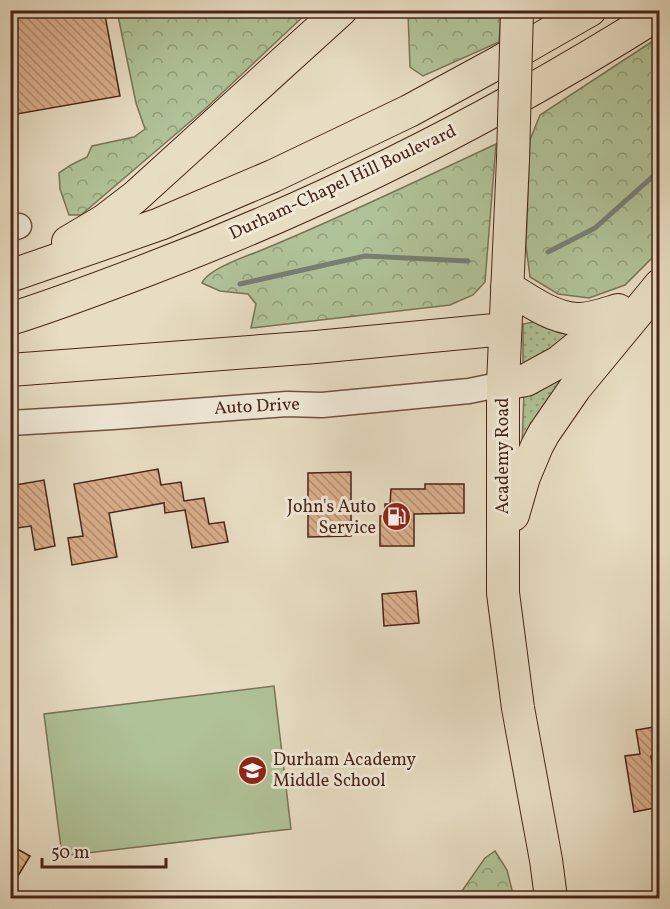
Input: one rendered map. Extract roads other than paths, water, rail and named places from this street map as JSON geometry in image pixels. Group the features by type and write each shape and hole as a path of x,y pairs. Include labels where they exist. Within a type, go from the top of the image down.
{"main road":[{"path":"10,270 92,228 135,197 341,10"},
{"name":"Academy Road","path":"517,10 503,384 503,594 518,708 551,898"},
{"name":"Durham-Chapel Hill Boulevard","path":"10,276 160,224 273,176 409,111 590,10"},
{"name":"Durham-Chapel Hill Boulevard","path":"10,319 191,254 348,184 530,91 660,12"},
{"path":"503,384 526,380 559,362 660,280"},
{"path":"502,560 524,477 544,433 575,388 660,285"},
{"path":"507,287 549,311 575,319 625,308"},
{"path":"10,370 316,347 505,329"}],"street":[{"name":"Auto Drive","path":"10,423 287,404 322,405 469,391 503,384"}],"waterway":[{"path":"548,252 595,228 660,170"},
{"path":"240,284 365,256 468,261"}],"place":[{"name":"John's Auto Service","path":"397,517"},
{"name":"Durham Academy Middle School","path":"252,770"}]}
